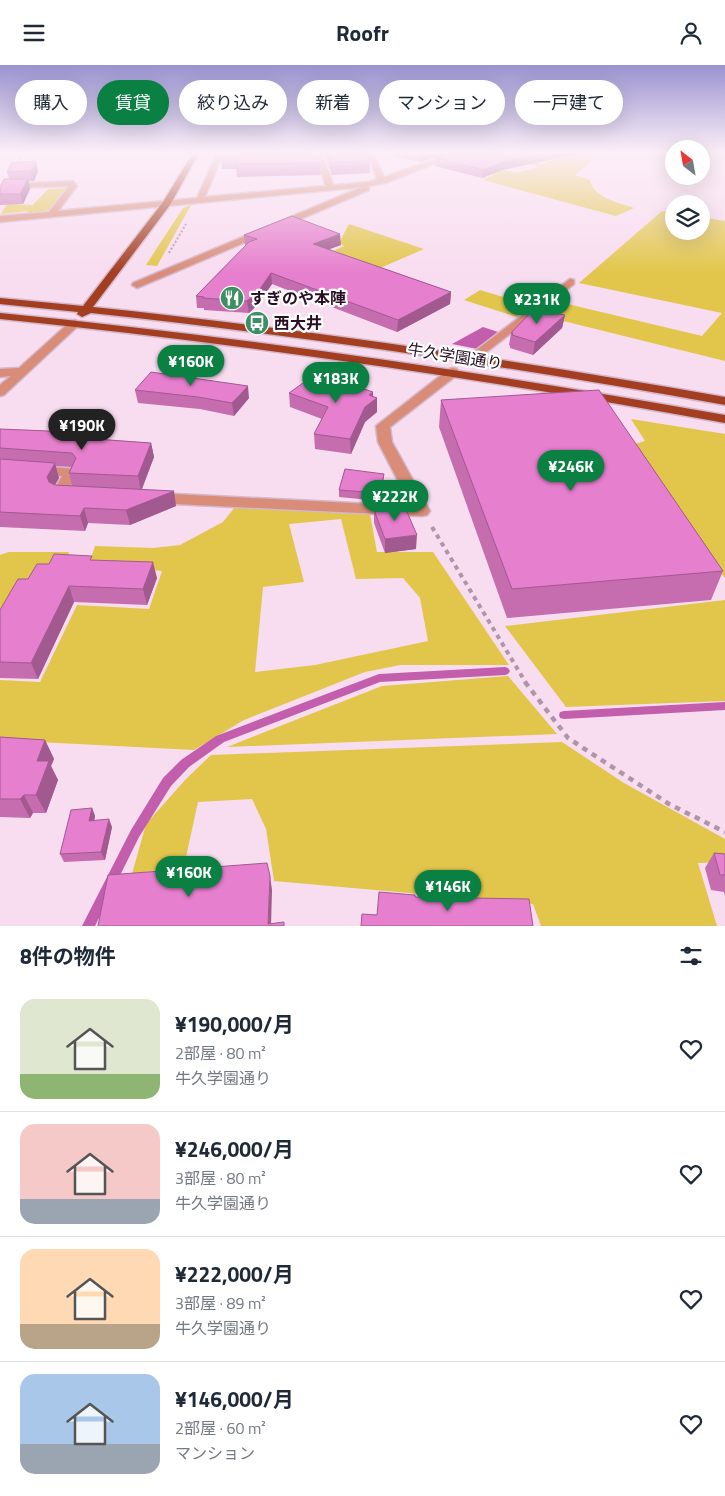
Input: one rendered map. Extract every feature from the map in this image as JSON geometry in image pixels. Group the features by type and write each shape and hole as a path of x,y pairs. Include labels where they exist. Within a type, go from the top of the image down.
{"highway":[{"path":"75,323 173,193"},
{"name":"牛久学園通り","path":"0,301 258,329 471,359 725,401"},
{"name":"牛久学園通り","path":"0,315 312,351 453,372 725,419"}],"street":[{"path":"52,213 67,193"},
{"path":"200,200 203,193"},
{"path":"0,219 268,193"},
{"path":"137,285 355,193"},
{"path":"471,359 570,282"},
{"path":"0,393 75,323"},
{"path":"0,373 22,371"},
{"path":"422,511 385,443 383,426 453,372"},
{"path":"0,467 71,472 60,493 90,495"},
{"path":"138,497 422,511"}],"path":[{"path":"170,271 161,267 186,224"},
{"path":"422,511 526,683 568,738 669,804 725,832"}],"shaded area":[{"path":"44,193 65,193 47,211 25,215 28,211 1,214 7,204 32,205 31,207"},
{"path":"532,193 599,193 615,202 634,208 616,216"},
{"path":"191,205 157,266 146,265 183,208"},
{"path":"662,211 665,212 665,240 710,240 710,218 725,221 725,361 539,315 555,301 702,336 722,313 579,283"},
{"path":"349,224 424,249 378,269 329,253 344,246 339,243"},
{"path":"480,290 533,306 517,317 464,300"},
{"path":"483,327 498,332 477,349 452,344"},
{"path":"631,419 725,434 725,578 671,512 624,447 645,441"},
{"path":"235,507 370,514 377,552 433,552 509,665 400,665 365,672 244,720 194,750 0,740 0,680 40,682 77,605 149,609 162,571 89,564 95,546 153,548 180,545 223,522","holes":["341,519 356,579 403,578 420,598 428,641 315,665 255,672 263,587 304,582 289,524"]},
{"path":"9,552 69,552 63,566 0,634 0,555"},
{"path":"725,600 725,701 566,707 505,626"},
{"path":"508,676 557,734 227,747 382,686"},
{"path":"562,742 624,783 725,839 725,862 698,863 717,926 541,926 533,904 274,881 266,829 252,799 198,802 184,866 132,874 146,824 185,780 211,755"}],"building":[{"path":"0,193 20,193 20,194"},
{"path":"292,216 340,234 313,244 451,292 398,320 271,273 258,292 247,301 196,296 249,242 257,239 244,235"},
{"path":"534,309 565,315 535,342 512,335 513,333 511,333"},
{"path":"151,372 248,386 232,403 135,390"},
{"path":"317,373 373,392 369,395 377,398 365,407 350,439 314,434 328,407 289,393"},
{"path":"599,390 723,571 512,589 441,400"},
{"path":"0,429 49,431 84,435 81,438 151,443 138,476 69,473 76,458 72,453 0,448"},
{"path":"0,459 55,463 47,477 49,482 55,485 174,491 126,510 84,508 80,516 0,512"},
{"path":"345,469 384,474 380,493 339,490"},
{"path":"404,505 417,535 385,539 374,510"},
{"path":"54,554 92,556 90,560 153,562 143,589 69,586 31,663 0,662 0,610 18,579 28,579 37,564 49,564"},
{"path":"0,737 45,740 37,761 49,761 36,795 24,795 20,799 0,799"},
{"path":"92,808 89,821 109,819 101,852 60,854 71,810"},
{"path":"714,853 725,854 725,875 720,875"},
{"path":"267,863 270,876 268,924 284,922 284,926 98,926 108,875"},
{"path":"379,892 415,895 415,897 529,899 533,926 361,926 362,914 377,915"}],"waterway":[{"path":"88,926 135,833 167,782 185,764 220,739 379,678 505,671"},
{"path":"564,715 725,706"}],"place":[{"name":"すぎのや本陣","path":"232,298"},
{"name":"西大井","path":"257,323"}]}
